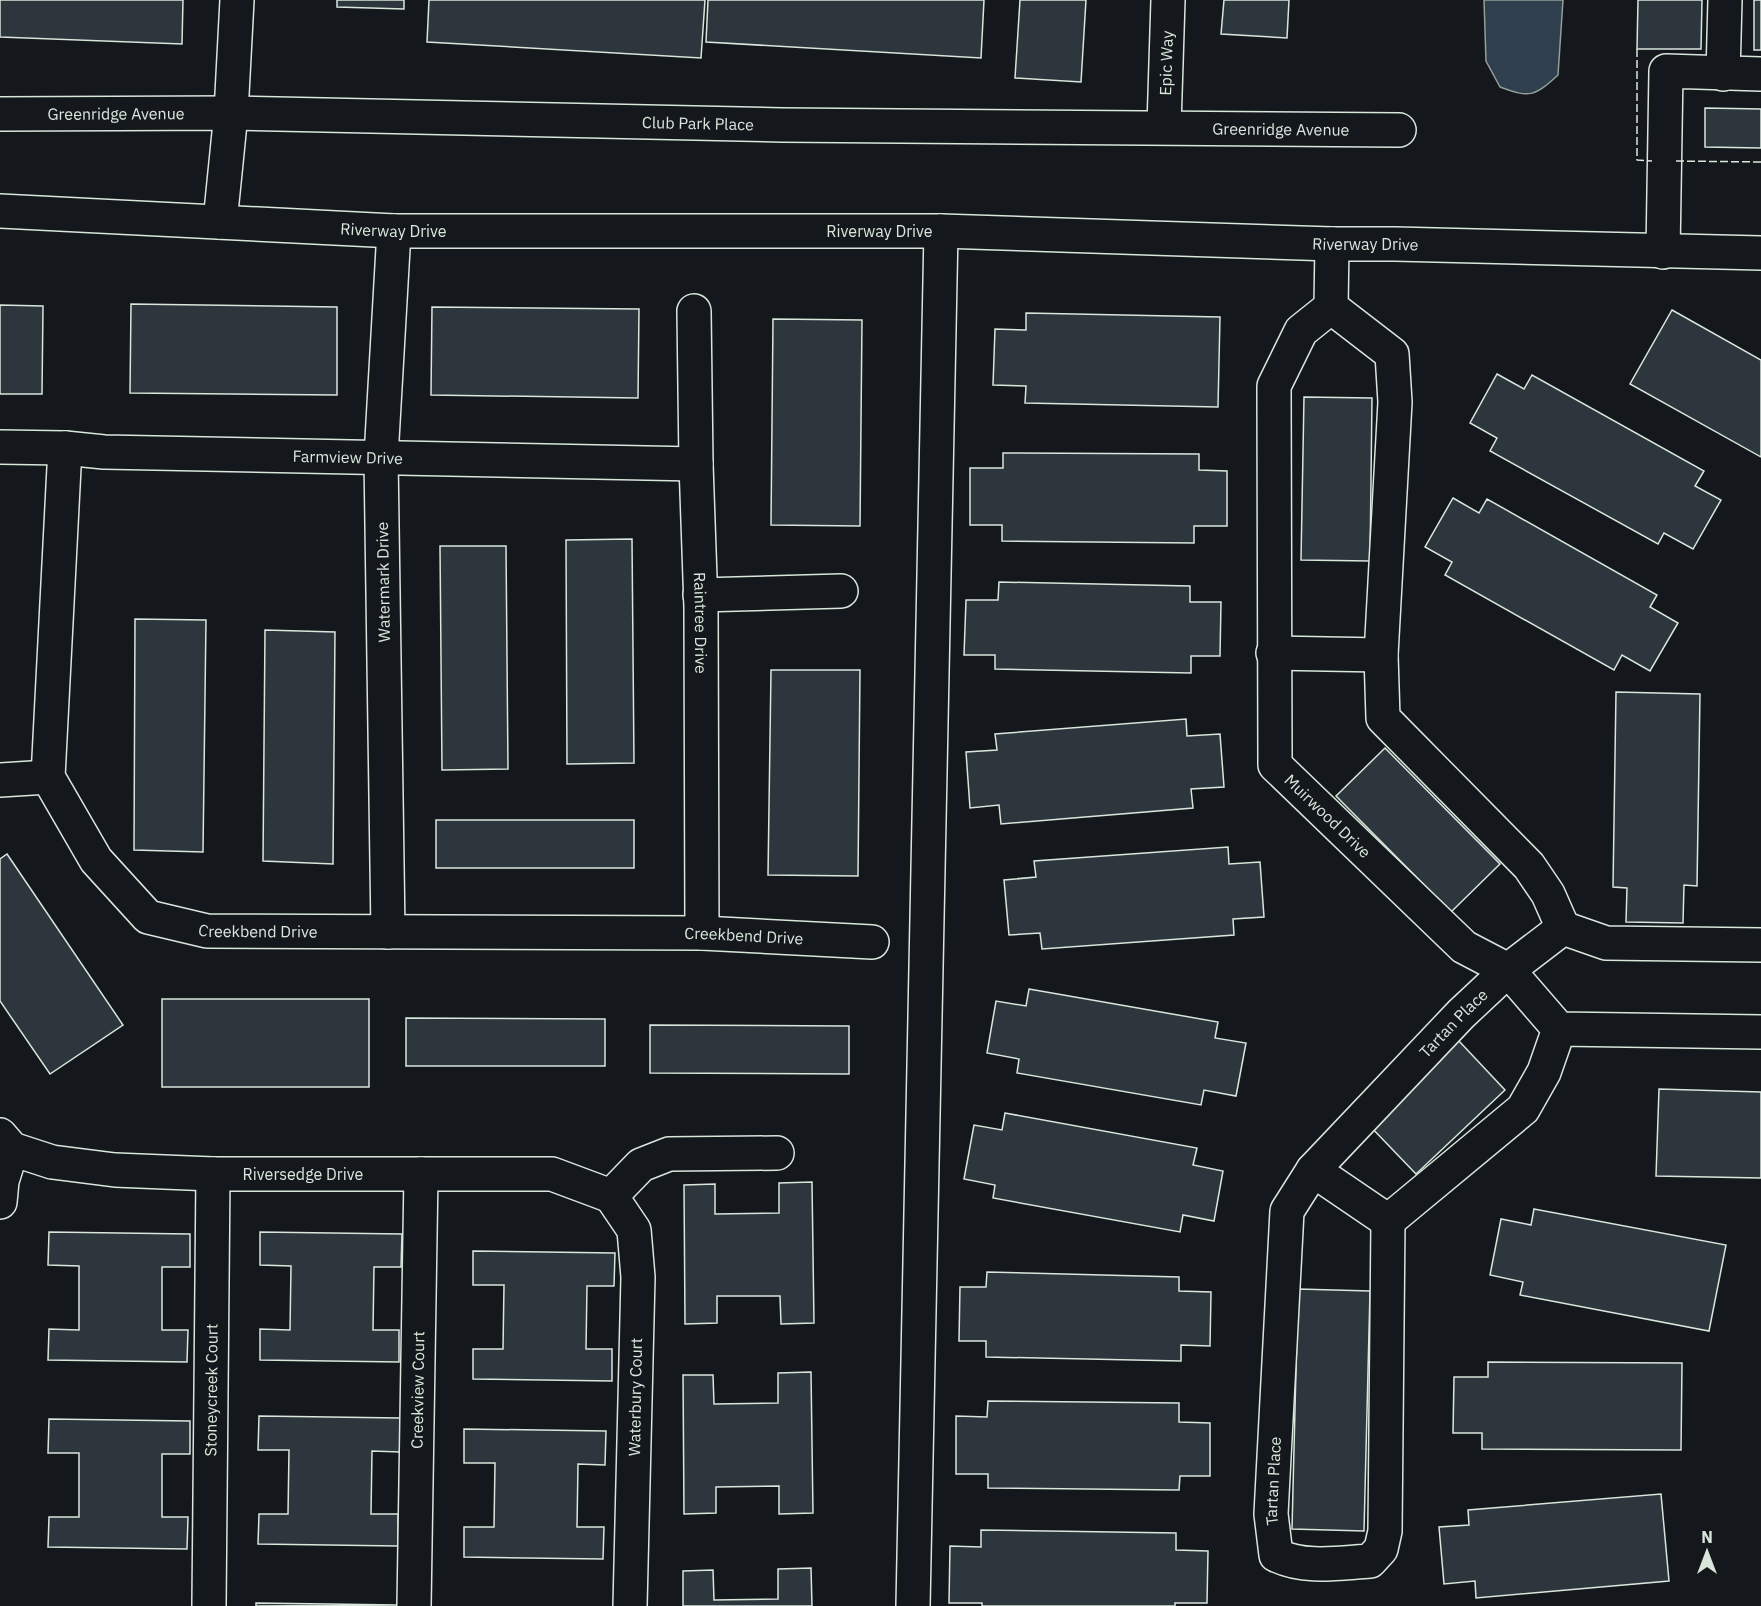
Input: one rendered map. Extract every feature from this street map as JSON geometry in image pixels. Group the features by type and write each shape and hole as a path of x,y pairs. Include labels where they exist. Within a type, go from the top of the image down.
{"street":[{"path":"220,222 231,113 237,0"},
{"name":"Epic Way","path":"1164,126 1168,0"},
{"path":"1723,74 1725,0"},
{"path":"1663,252 1666,71 1761,74"},
{"name":"Greenridge Avenue","path":"0,114 231,113"},
{"name":"Club Park Place","path":"231,113 782,125 1164,126"},
{"name":"Greenridge Avenue","path":"1164,126 1399,130"},
{"name":"Riverway Drive","path":"0,211 394,231 941,231 1332,244 1761,253"},
{"name":"Watermark Drive","path":"388,932 381,457 394,231"},
{"path":"913,1606 941,231"},
{"path":"1332,244 1331,307 1392,354 1395,402 1381,655 1383,718 1529,866 1548,894 1563,928 1606,943 1761,945"},
{"name":"Muirwood Drive","path":"1331,307 1301,332 1274,386 1275,765 1464,947 1508,970"},
{"name":"Raintree Drive","path":"694,311 700,595 702,933"},
{"name":"Farmview Drive","path":"0,447 64,448 104,452 696,464"},
{"path":"0,780 48,777 64,448"},
{"path":"700,595 842,591"},
{"path":"1274,652 1381,655"},
{"name":"Creekbend Drive","path":"48,777 96,860 148,917 207,931 702,933 872,942"},
{"path":"1563,928 1508,970 1559,1029 1761,1032"},
{"name":"Tartan Place","path":"1388,1221 1385,1531 1381,1549 1370,1562 1305,1564 1289,1561 1276,1555 1271,1514 1287,1211 1313,1170 1461,1014 1508,970"},
{"path":"1313,1170 1388,1221 1523,1109 1544,1072 1559,1029"},
{"path":"0,1202 6,1142"},
{"name":"Riversedge Drive","path":"6,1142 52,1162 115,1170 213,1174 552,1174 611,1196"},
{"path":"611,1196 641,1165 669,1154 777,1153"},
{"name":"Stoneycreek Court","path":"209,1606 213,1174"},
{"name":"Creekview Court","path":"414,1606 421,1174"},
{"name":"Waterbury Court","path":"611,1196 634,1230 638,1277 630,1606"}],"water":[{"path":"1484,0 1563,0 1558,75 1543,88 1525,94 1500,87 1486,61"}],"building":[{"path":"0,0 183,0 182,44 0,37"},
{"path":"337,0 404,0 404,9 337,7"},
{"path":"429,0 705,0 701,58 427,42"},
{"path":"708,0 984,0 981,58 706,42"},
{"path":"1020,0 1086,0 1081,82 1015,78"},
{"path":"1224,0 1289,0 1287,38 1221,34"},
{"path":"1638,0 1702,0 1701,49 1637,49"},
{"path":"1754,0 1761,0 1761,50 1754,50"},
{"path":"1705,108 1761,109 1761,148 1705,147"},
{"path":"131,304 337,307 337,395 130,393"},
{"path":"0,305 43,306 42,394 0,394"},
{"path":"432,307 639,309 638,398 431,395"},
{"path":"1672,310 1761,360 1761,457 1630,384"},
{"path":"1026,313 1220,317 1218,407 1025,403 1026,386 993,385 995,329 1026,330"},
{"path":"773,319 862,320 860,526 771,525"},
{"path":"1497,374 1524,389 1532,375 1704,471 1695,486 1721,500 1693,549 1664,533 1658,544 1490,451 1497,438 1470,423"},
{"path":"1304,397 1372,398 1370,561 1301,560"},
{"path":"1003,453 1199,454 1199,470 1227,471 1227,526 1194,526 1194,543 1002,541 1002,525 970,525 970,468 1003,468"},
{"path":"1453,498 1479,513 1487,499 1657,595 1650,607 1678,623 1650,671 1622,655 1614,670 1445,575 1452,562 1425,547"},
{"path":"632,539 634,763 567,764 566,540"},
{"path":"440,546 506,546 508,769 442,770"},
{"path":"999,582 1190,586 1190,602 1221,602 1220,656 1191,656 1191,673 995,669 995,655 964,655 966,600 998,600"},
{"path":"135,619 206,620 203,852 134,850"},
{"path":"265,630 335,632 333,864 263,861"},
{"path":"771,670 860,670 858,876 768,875"},
{"path":"1616,692 1700,694 1697,886 1684,885 1683,923 1626,922 1627,888 1613,887"},
{"path":"1186,719 1187,736 1220,734 1224,787 1191,789 1193,808 1001,824 999,805 970,808 966,752 997,750 995,734"},
{"path":"1385,748 1500,864 1451,912 1336,796"},
{"path":"436,820 634,820 634,868 436,868"},
{"path":"1228,847 1229,864 1260,862 1264,917 1233,919 1234,935 1042,949 1040,933 1009,935 1004,880 1036,877 1034,861"},
{"path":"7,854 123,1025 50,1074 0,1001 0,859"},
{"path":"1029,989 1218,1022 1215,1038 1246,1043 1236,1096 1204,1090 1201,1105 1017,1073 1019,1059 987,1053 996,1001 1026,1006"},
{"path":"162,999 369,999 369,1087 162,1087"},
{"path":"406,1018 605,1019 605,1066 406,1066"},
{"path":"650,1025 849,1026 849,1074 650,1073"},
{"path":"1458,1040 1505,1090 1416,1174 1368,1124"},
{"path":"1659,1089 1761,1092 1761,1178 1656,1176"},
{"path":"1005,1113 1197,1148 1193,1165 1223,1171 1214,1221 1183,1215 1180,1232 993,1198 995,1185 964,1179 974,1125 1002,1130"},
{"path":"812,1182 814,1323 781,1324 780,1296 717,1296 717,1323 685,1324 684,1185 715,1184 715,1214 779,1213 779,1183"},
{"path":"1534,1209 1726,1245 1709,1331 1520,1295 1523,1282 1490,1275 1501,1219 1531,1225"},
{"path":"49,1232 190,1234 190,1267 162,1267 162,1330 188,1330 187,1362 48,1360 49,1329 79,1330 79,1266 48,1265"},
{"path":"260,1232 402,1234 401,1267 374,1267 373,1330 399,1330 399,1362 260,1360 260,1329 290,1330 291,1266 260,1265"},
{"path":"473,1251 615,1253 614,1286 587,1286 586,1349 612,1349 612,1381 473,1379 473,1349 503,1349 504,1285 473,1285"},
{"path":"987,1272 1179,1277 1179,1291 1211,1292 1210,1346 1181,1345 1181,1361 986,1357 986,1341 959,1341 960,1287 986,1287"},
{"path":"1298,1289 1370,1291 1364,1531 1292,1529"},
{"path":"1488,1362 1682,1363 1681,1450 1482,1449 1482,1433 1453,1433 1454,1377 1488,1377"},
{"path":"811,1372 813,1513 779,1514 779,1486 716,1487 716,1513 684,1514 683,1375 713,1375 714,1404 778,1403 778,1373"},
{"path":"988,1401 1179,1403 1179,1422 1210,1423 1210,1476 1180,1476 1179,1490 988,1488 988,1474 956,1474 956,1416 987,1417"},
{"path":"259,1416 400,1418 400,1452 372,1451 371,1514 398,1514 398,1546 258,1544 259,1514 288,1514 289,1450 258,1450"},
{"path":"49,1419 190,1421 190,1454 162,1454 162,1517 188,1517 187,1549 48,1547 49,1517 79,1517 79,1453 48,1453"},
{"path":"464,1429 606,1431 605,1465 578,1464 577,1527 604,1527 603,1559 464,1557 464,1527 494,1527 495,1463 464,1463"},
{"path":"1661,1494 1669,1581 1476,1598 1475,1581 1444,1584 1439,1527 1469,1525 1468,1510"},
{"path":"981,1530 1176,1533 1176,1550 1208,1551 1207,1603 1175,1603 1175,1606 982,1606 982,1603 949,1603 950,1546 981,1547"},
{"path":"811,1568 812,1606 683,1606 683,1571 713,1570 714,1600 778,1599 778,1569"},
{"path":"256,1603 398,1605 256,1606"}],"fence":[{"path":"1637,49 1637,160 1652,161"},
{"path":"1676,161 1761,162"}]}
